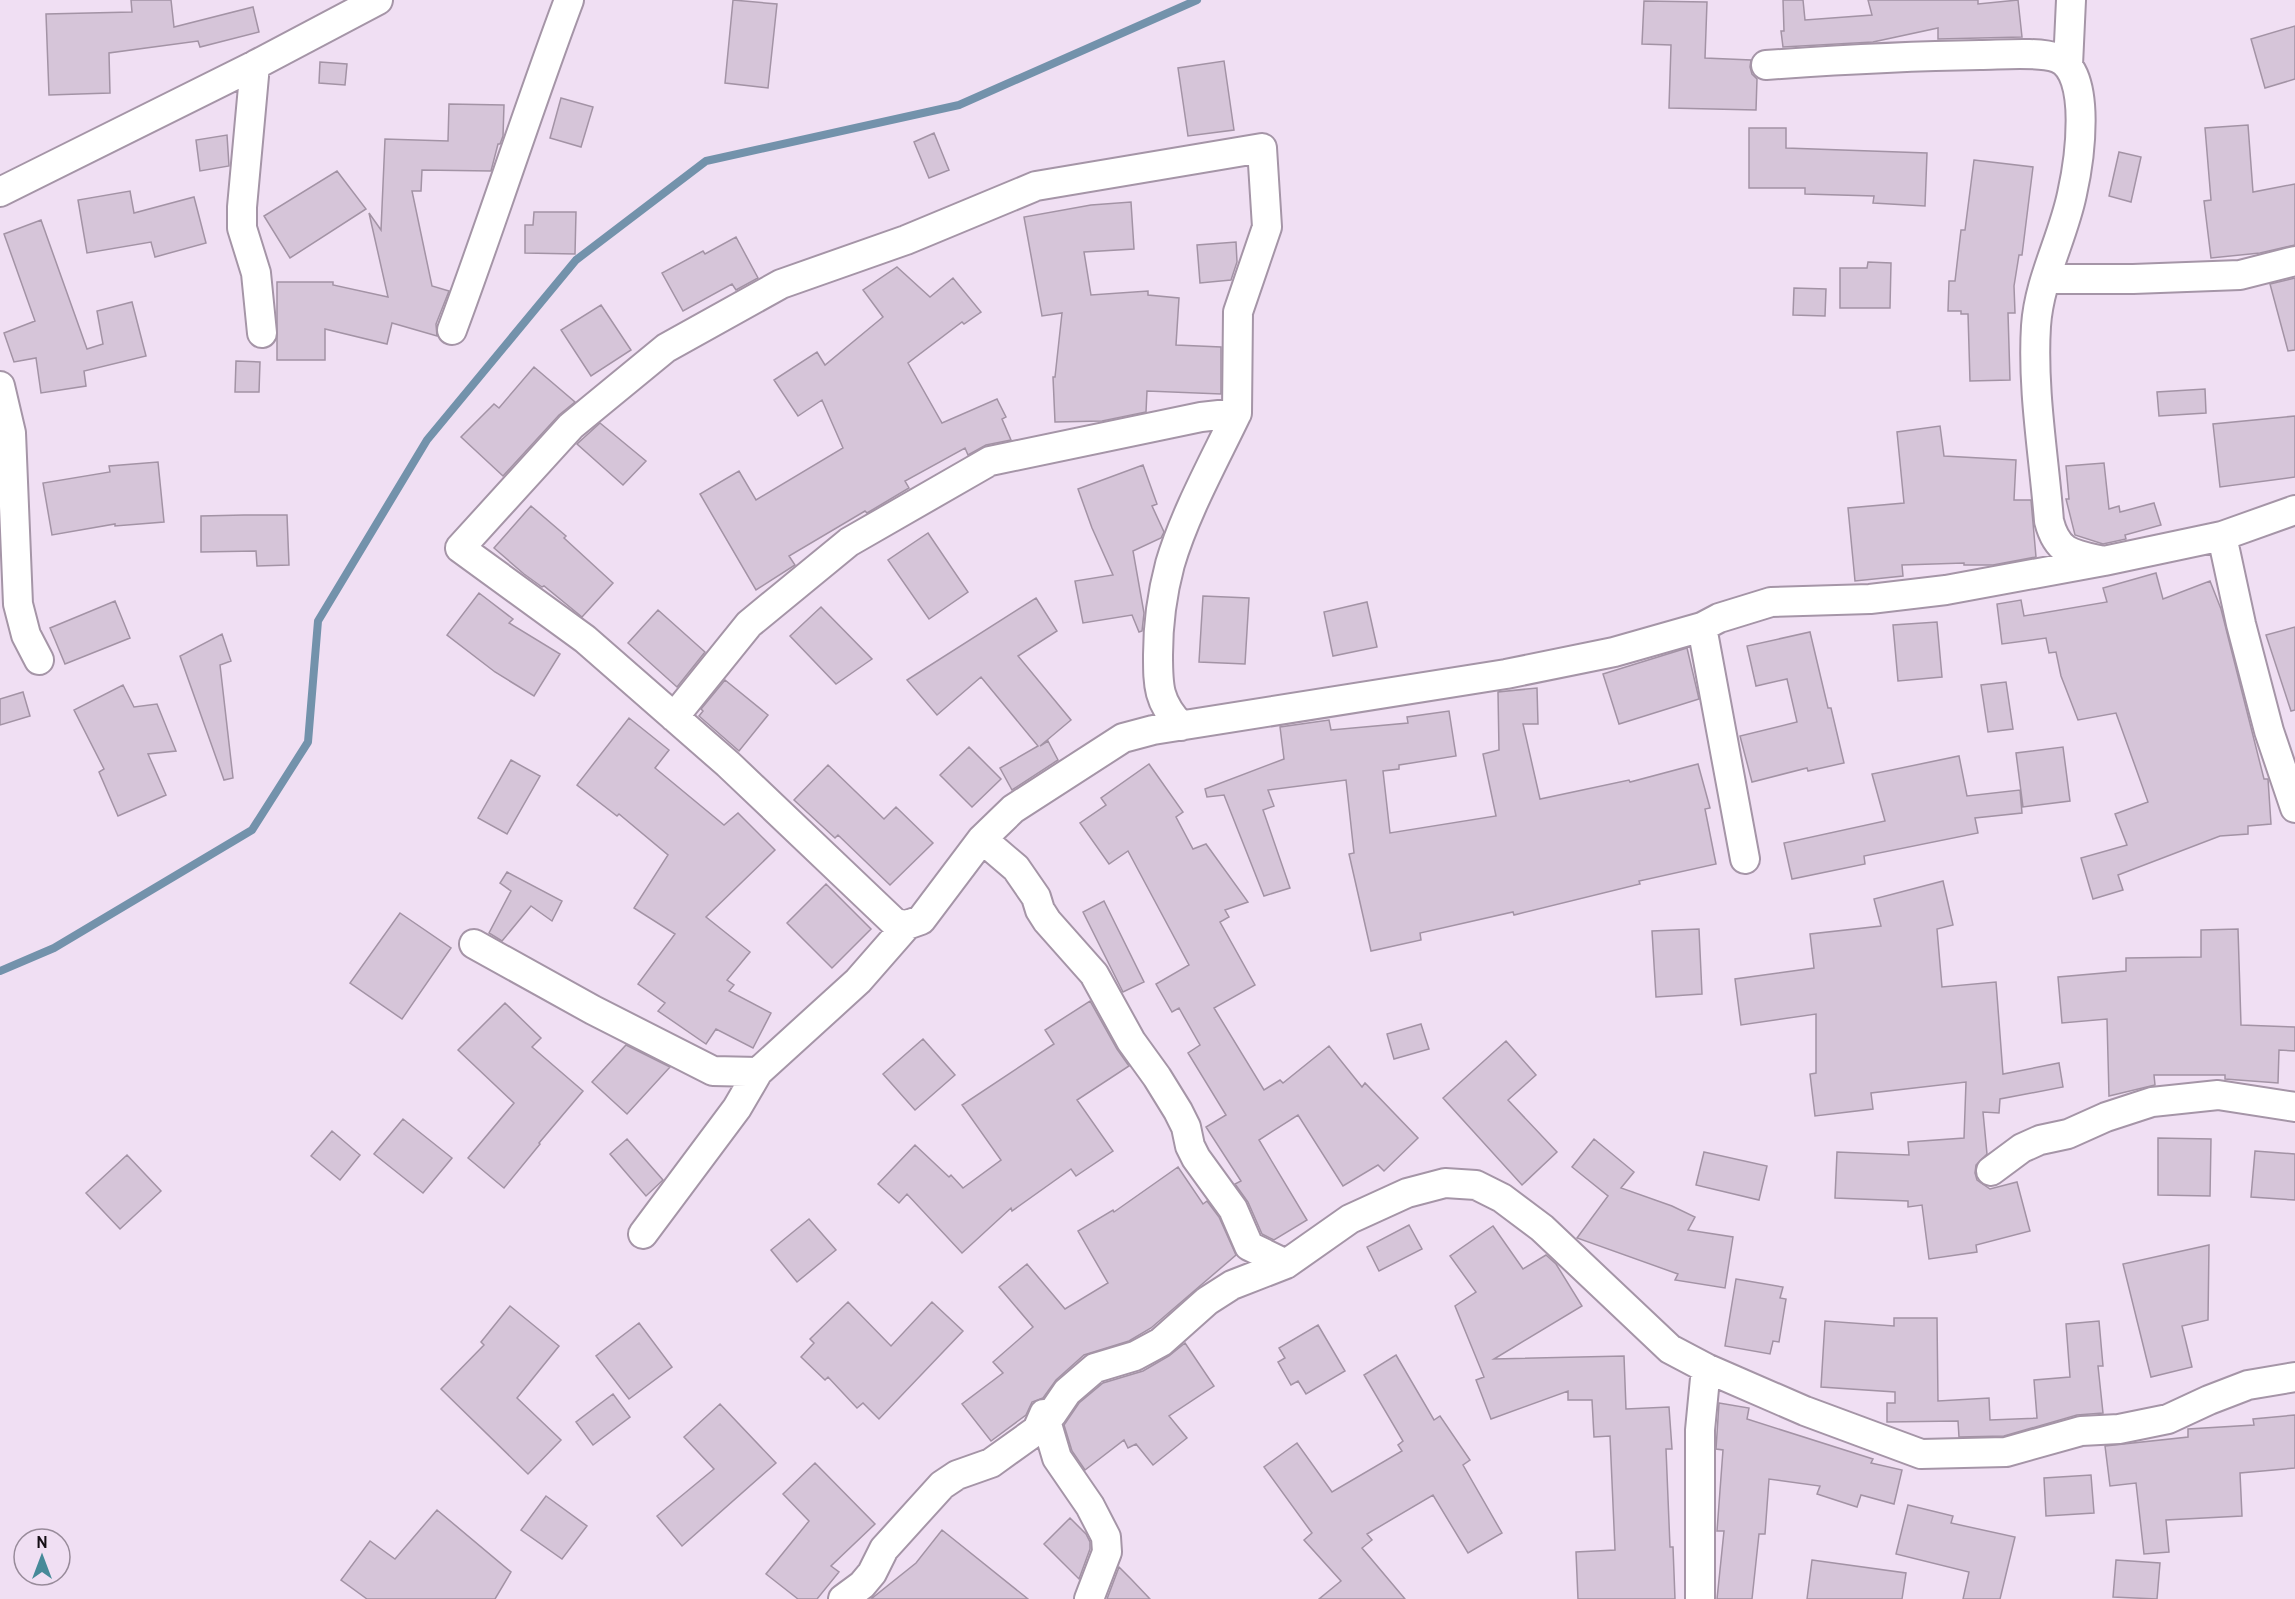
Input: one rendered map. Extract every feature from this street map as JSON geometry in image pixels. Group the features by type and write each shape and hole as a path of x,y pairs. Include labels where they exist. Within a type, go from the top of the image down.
{"street":[{"path":"0,192 255,65 378,0"},
{"path":"452,330 490,228 534,93 569,0"},
{"path":"2068,65 2071,0"},
{"path":"1766,65 1894,57 2019,54 2056,57 2068,65 2080,91 2079,137 2072,194 2046,279 2036,324 2037,387 2049,521 2060,546 2073,554 2104,561"},
{"path":"255,65 242,228 256,273 262,333"},
{"path":"908,925 895,923 728,764 585,639 460,548 572,426 666,348 781,284 906,240 1036,186 1262,148 1267,226 1238,312 1237,413 1170,563 1161,608 1158,641 1161,694 1168,712 1181,726"},
{"path":"2046,279 2240,275 2295,261"},
{"path":"0,386 11,433 18,604 26,635 39,660"},
{"path":"674,717 749,624 849,542 990,461 1201,417 1237,413"},
{"path":"643,1234 737,1108 758,1072 858,981 908,925 921,920 982,839 1013,809 1123,738 1153,730 1506,674 1614,652 1702,627 1719,618 1771,602 1870,599 2104,561 2222,536 2295,510"},
{"path":"2222,536 2241,624 2269,730 2295,808"},
{"path":"1702,627 1745,860"},
{"path":"982,839 1016,868 1036,897 1047,921 1094,974 1131,1041 1178,1111 1196,1158 1233,1209 1249,1246 1286,1264"},
{"path":"474,944 593,1010 713,1071 758,1072"},
{"path":"1991,1171 2022,1148 2040,1140 2068,1134 2106,1117 2152,1102 2218,1095 2295,1107"},
{"path":"1044,1414 1052,1414 1067,1392 1095,1368 1135,1356 1161,1342 1207,1300 1223,1290 1268,1269 1286,1264 1350,1218 1407,1193 1445,1183 1476,1185 1502,1198 1542,1228 1670,1349 1706,1368 1805,1411 1921,1454 2006,1452 2080,1431 2119,1430 2168,1419 2248,1385 2295,1377"},
{"path":"1700,1599 1700,1430 1706,1368"},
{"path":"843,1599 862,1585 872,1574 884,1549 942,1485 957,1475 991,1463 1037,1430 1044,1414"},
{"path":"1044,1414 1057,1458 1090,1506 1106,1537 1107,1552 1089,1599"}],"building":[{"path":"131,0 171,0 174,27 253,7 259,32 200,47 198,41 109,53 110,93 49,95 46,14 132,12"},
{"path":"733,0 777,4 768,88 725,83"},
{"path":"1783,0 1803,0 1805,20 1872,15 1868,0 1978,0 1978,4 2018,0 2022,37 1938,39 1938,28 1873,42 1783,47 1781,31 1784,31"},
{"path":"1644,1 1707,2 1705,58 1751,60 1752,74 1757,79 1756,110 1669,108 1671,45 1642,44"},
{"path":"2295,26 2295,79 2265,88 2251,39"},
{"path":"1224,61 1234,130 1188,136 1178,68"},
{"path":"320,62 347,64 345,85 319,83"},
{"path":"561,98 593,107 581,147 550,138"},
{"path":"449,104 504,105 503,136 498,144 491,171 422,170 421,191 412,191 432,286 449,291 436,324 437,336 392,323 387,344 325,329 325,360 277,360 277,282 333,282 333,285 388,297 369,213 381,230 385,139 448,141"},
{"path":"2248,125 2253,192 2295,184 2295,245 2260,253 2211,258 2204,201 2211,200 2205,128"},
{"path":"1749,128 1786,128 1786,148 1927,153 1925,206 1873,203 1874,196 1805,194 1805,188 1749,188"},
{"path":"934,133 949,170 929,178 914,142"},
{"path":"227,135 229,166 200,171 196,140"},
{"path":"2119,152 2141,157 2131,202 2109,196"},
{"path":"1974,160 2033,167 2022,255 2019,255 2014,286 2015,313 2008,313 2010,380 1970,381 1968,314 1961,314 1961,311 1948,311 1949,281 1955,281 1961,230 1965,230"},
{"path":"337,171 366,209 290,258 264,216"},
{"path":"130,191 134,213 194,197 206,243 155,257 151,242 87,253 78,200"},
{"path":"1131,202 1134,249 1084,252 1091,295 1148,291 1148,295 1179,298 1176,345 1221,347 1221,394 1147,391 1146,412 1102,421 1055,422 1053,377 1055,377 1062,313 1042,316 1024,217 1091,205"},
{"path":"534,212 576,212 575,254 525,253 525,225 533,225"},
{"path":"41,220 87,349 103,344 97,311 132,302 146,356 84,371 86,386 41,393 36,358 14,362 4,333 35,321 4,234"},
{"path":"736,237 758,278 736,290 732,284 683,311 662,273 703,251 705,254"},
{"path":"1236,242 1237,262 1231,280 1200,283 1197,245"},
{"path":"1868,262 1891,263 1890,308 1840,308 1840,268 1867,268"},
{"path":"897,267 930,297 953,278 981,312 964,324 962,322 908,363 942,423 997,399 1006,417 1002,419 1011,440 986,445 968,455 965,448 905,481 909,488 789,556 795,565 756,590 700,494 739,471 756,500 843,448 822,400 798,416 774,380 817,352 825,365 883,317 863,290"},
{"path":"2295,278 2295,350 2288,351 2270,284"},
{"path":"1794,288 1826,289 1825,316 1793,315"},
{"path":"601,305 631,350 591,376 561,330"},
{"path":"236,361 260,362 259,392 235,392"},
{"path":"534,367 575,402 559,415 503,476 461,437 494,404 499,408"},
{"path":"2205,389 2206,413 2159,416 2157,392"},
{"path":"2295,416 2295,477 2220,487 2213,424"},
{"path":"600,423 646,461 623,485 577,444"},
{"path":"1940,426 1944,456 2016,460 2014,500 2031,500 2036,557 1993,565 1964,565 1964,563 1902,565 1903,576 1855,581 1848,508 1904,503 1897,432"},
{"path":"158,462 164,522 115,526 115,524 52,535 43,483 110,472 109,466"},
{"path":"2104,463 2109,509 2119,506 2120,512 2154,503 2161,525 2125,535 2126,539 2103,544 2075,535 2066,499 2069,499 2066,466"},
{"path":"1143,465 1157,504 1152,506 1164,532 1161,538 1133,551 1144,613 1142,631 1139,632 1132,615 1083,623 1075,581 1113,575 1078,489"},
{"path":"531,506 566,536 564,538 613,583 582,617 544,586 542,587 524,574 494,548"},
{"path":"287,515 289,565 257,566 256,551 201,552 201,516"},
{"path":"928,533 968,592 929,619 888,560"},
{"path":"2156,573 2163,599 2210,581 2221,609 2264,779 2268,779 2271,824 2248,826 2248,834 2220,836 2118,875 2123,890 2093,899 2081,858 2127,845 2115,814 2148,802 2116,713 2078,720 2061,676 2056,652 2049,653 2046,638 2002,644 1997,604 2021,600 2024,616 2107,602 2103,588"},
{"path":"479,593 513,619 509,623 560,654 534,696 495,672 447,635"},
{"path":"1203,596 1249,598 1245,664 1199,662"},
{"path":"1036,598 1057,631 1018,656 1071,720 1040,746 1048,741 1058,760 1012,790 1000,768 1038,746 981,677 937,715 907,680"},
{"path":"115,601 130,638 65,664 50,628"},
{"path":"1367,602 1377,647 1333,656 1324,612"},
{"path":"821,607 872,659 836,684 790,636"},
{"path":"658,610 705,652 677,687 628,643"},
{"path":"1937,622 1942,677 1898,681 1893,625"},
{"path":"2295,627 2295,710 2291,711 2266,635"},
{"path":"1810,632 1844,763 1808,771 1807,768 1752,782 1740,736 1797,722 1787,679 1756,686 1747,646"},
{"path":"222,634 231,661 220,665 233,778 224,780 180,656"},
{"path":"1687,648 1699,699 1619,724 1603,674"},
{"path":"725,680 768,715 739,751 699,716 703,711 701,709"},
{"path":"2006,682 2013,729 1988,732 1981,685"},
{"path":"123,685 134,707 157,704 176,751 148,754 166,795 118,816 99,772 104,769 74,710"},
{"path":"1537,688 1538,724 1523,724 1540,799 1629,780 1630,782 1698,764 1710,808 1705,809 1716,864 1639,881 1640,884 1514,915 1513,912 1420,933 1421,940 1371,951 1349,854 1354,853 1346,780 1268,790 1274,806 1263,810 1290,888 1264,896 1224,795 1207,797 1205,789 1284,759 1280,727 1329,720 1331,730 1408,723 1407,717 1449,711 1456,756 1399,765 1399,769 1383,771 1390,833 1496,816 1483,754 1499,750 1498,692"},
{"path":"23,692 30,716 0,725 0,699"},
{"path":"629,718 669,750 655,768 724,825 738,813 775,850 706,917 750,952 727,980 734,985 729,991 771,1013 753,1048 716,1029 706,1044 658,1011 665,1003 638,984 675,934 634,908 668,855 619,814 617,816 577,785"},
{"path":"969,747 1001,779 972,807 940,775"},
{"path":"2063,747 2070,801 2023,807 2016,753"},
{"path":"1959,756 1967,796 2020,790 2022,813 1975,818 1978,833 1864,856 1865,864 1792,879 1784,843 1885,821 1872,774"},
{"path":"511,760 540,776 507,834 478,818"},
{"path":"1149,764 1183,812 1176,817 1193,849 1206,844 1248,902 1225,910 1229,917 1220,922 1255,985 1214,1008 1264,1090 1280,1080 1283,1083 1329,1046 1362,1087 1365,1083 1418,1138 1384,1171 1378,1165 1343,1186 1298,1115 1259,1140 1307,1220 1274,1240 1262,1234 1248,1202 1235,1184 1241,1181 1206,1127 1226,1115 1188,1053 1200,1045 1179,1008 1172,1012 1156,984 1189,965 1128,851 1109,864 1080,823 1106,805 1101,798"},
{"path":"828,765 884,819 896,807 933,843 890,885 838,835 835,838 794,800"},
{"path":"507,872 562,901 552,921 531,906 502,941 489,933 511,891 500,883"},
{"path":"1943,881 1953,925 1937,929 1942,987 1996,982 2003,1074 2059,1063 2063,1087 2000,1099 1999,1113 1983,1112 1987,1154 1976,1165 1977,1180 1990,1189 2017,1182 2030,1231 1976,1245 1977,1252 1929,1259 1922,1205 1908,1207 1908,1201 1835,1198 1837,1152 1909,1155 1908,1142 1964,1138 1966,1082 1871,1093 1873,1109 1815,1116 1810,1074 1816,1073 1816,1014 1741,1025 1735,979 1814,968 1810,934 1881,926 1874,899"},
{"path":"826,884 871,929 832,968 787,923"},
{"path":"1104,901 1144,982 1123,992 1083,912"},
{"path":"400,913 451,948 402,1019 350,983"},
{"path":"1699,929 1702,994 1656,997 1652,931"},
{"path":"2238,929 2241,1025 2295,1027 2295,1051 2279,1050 2278,1083 2225,1079 2225,1075 2154,1075 2155,1085 2109,1096 2107,1019 2062,1023 2058,977 2126,971 2126,958 2201,957 2201,930"},
{"path":"1090,1001 1129,1066 1077,1100 1113,1151 1076,1176 1071,1169 1012,1211 1011,1208 962,1253 907,1194 899,1203 878,1184 915,1145 963,1188 1001,1160 962,1105 1054,1044 1045,1030"},
{"path":"505,1003 541,1038 532,1047 583,1091 504,1188 468,1158 514,1103 458,1050"},
{"path":"1421,1024 1429,1049 1394,1059 1387,1034"},
{"path":"923,1039 955,1075 915,1110 883,1074"},
{"path":"1506,1041 1536,1075 1508,1100 1557,1152 1522,1185 1443,1098"},
{"path":"626,1045 670,1067 627,1114 592,1082"},
{"path":"403,1119 452,1158 423,1193 374,1154"},
{"path":"332,1131 360,1155 340,1180 311,1156"},
{"path":"2158,1138 2211,1139 2210,1196 2158,1195"},
{"path":"627,1139 663,1180 646,1196 610,1154"},
{"path":"1594,1139 1634,1172 1621,1188 1672,1206 1695,1217 1688,1230 1733,1237 1725,1288 1675,1280 1678,1274 1577,1238 1608,1196 1572,1167"},
{"path":"2255,1151 2295,1154 2295,1200 2251,1197"},
{"path":"1704,1152 1767,1166 1759,1200 1696,1185"},
{"path":"127,1155 161,1191 120,1229 86,1193"},
{"path":"1178,1167 1203,1204 1207,1201 1219,1217 1236,1255 1151,1328 1129,1341 1084,1355 1056,1380 1043,1398 1032,1402 1026,1415 991,1441 962,1404 1003,1373 993,1362 1033,1327 999,1287 1027,1264 1065,1309 1108,1283 1078,1231 1113,1210 1114,1212"},
{"path":"809,1219 836,1250 797,1282 771,1250"},
{"path":"1409,1225 1422,1249 1379,1271 1367,1247"},
{"path":"1493,1226 1523,1269 1546,1255 1556,1264 1582,1306 1494,1359 1624,1356 1626,1409 1669,1407 1672,1449 1666,1449 1670,1547 1673,1547 1675,1599 1578,1599 1576,1552 1615,1550 1610,1436 1594,1437 1592,1400 1568,1400 1568,1391 1491,1419 1476,1380 1484,1377 1455,1306 1476,1292 1450,1256"},
{"path":"2209,1245 2208,1320 2182,1326 2192,1367 2151,1377 2123,1264"},
{"path":"1736,1279 1783,1287 1780,1298 1786,1299 1779,1342 1773,1341 1770,1354 1725,1346"},
{"path":"848,1302 891,1346 932,1302 963,1331 879,1419 863,1403 857,1408 828,1377 825,1380 801,1357 814,1343 810,1339"},
{"path":"510,1306 559,1346 517,1398 561,1440 528,1474 441,1389 484,1345 481,1342"},
{"path":"1894,1318 1937,1318 1938,1401 1989,1398 1990,1420 2037,1418 2034,1380 2070,1377 2066,1324 2099,1321 2103,1366 2098,1366 2103,1413 2077,1415 2004,1436 1959,1437 1958,1421 1887,1422 1887,1403 1895,1403 1895,1392 1821,1387 1825,1321 1894,1326"},
{"path":"639,1323 672,1367 629,1399 596,1356"},
{"path":"1318,1325 1345,1371 1306,1394 1298,1381 1291,1385 1278,1362 1285,1358 1279,1348"},
{"path":"1185,1343 1214,1386 1169,1416 1187,1438 1153,1465 1136,1444 1128,1448 1124,1440 1085,1470 1072,1451 1064,1425 1079,1403 1103,1383 1143,1371 1169,1356"},
{"path":"1396,1355 1434,1420 1440,1416 1470,1460 1463,1465 1502,1533 1468,1553 1433,1495 1367,1534 1372,1540 1362,1548 1405,1599 1319,1599 1341,1581 1304,1540 1312,1533 1264,1467 1297,1443 1332,1492 1402,1451 1398,1445 1403,1441 1364,1375"},
{"path":"613,1394 630,1417 593,1445 576,1422"},
{"path":"1719,1403 1749,1408 1747,1419 1873,1459 1871,1463 1902,1470 1894,1504 1861,1495 1857,1507 1817,1494 1820,1486 1769,1479 1765,1534 1759,1534 1752,1599 1717,1599 1724,1531 1717,1531 1723,1450 1716,1449"},
{"path":"720,1404 776,1463 682,1546 657,1516 714,1469 684,1437"},
{"path":"2295,1415 2295,1468 2240,1473 2242,1516 2166,1520 2169,1552 2144,1554 2136,1483 2110,1486 2105,1446 2188,1437 2188,1429 2254,1425 2253,1419"},
{"path":"815,1463 875,1524 831,1566 839,1572 817,1599 798,1599 766,1574 809,1521 783,1494"},
{"path":"2091,1475 2094,1513 2046,1516 2044,1478"},
{"path":"546,1496 587,1526 562,1559 521,1530"},
{"path":"1908,1505 1953,1516 1951,1523 2015,1537 2000,1599 1963,1599 1969,1572 1896,1554"},
{"path":"437,1510 511,1572 495,1599 367,1599 341,1580 370,1541 395,1559"},
{"path":"1070,1518 1086,1534 1090,1542 1090,1549 1079,1579 1044,1544"},
{"path":"942,1530 1028,1599 871,1599 916,1563"},
{"path":"1812,1560 1906,1573 1902,1599 1807,1599"},
{"path":"2116,1560 2160,1563 2157,1599 2113,1597"},
{"path":"1119,1567 1131,1579 1150,1599 1107,1599"}],"waterway":[{"path":"0,971 54,948 252,830 308,742 318,621 427,440 576,260 706,161 959,105 1197,0"}]}
